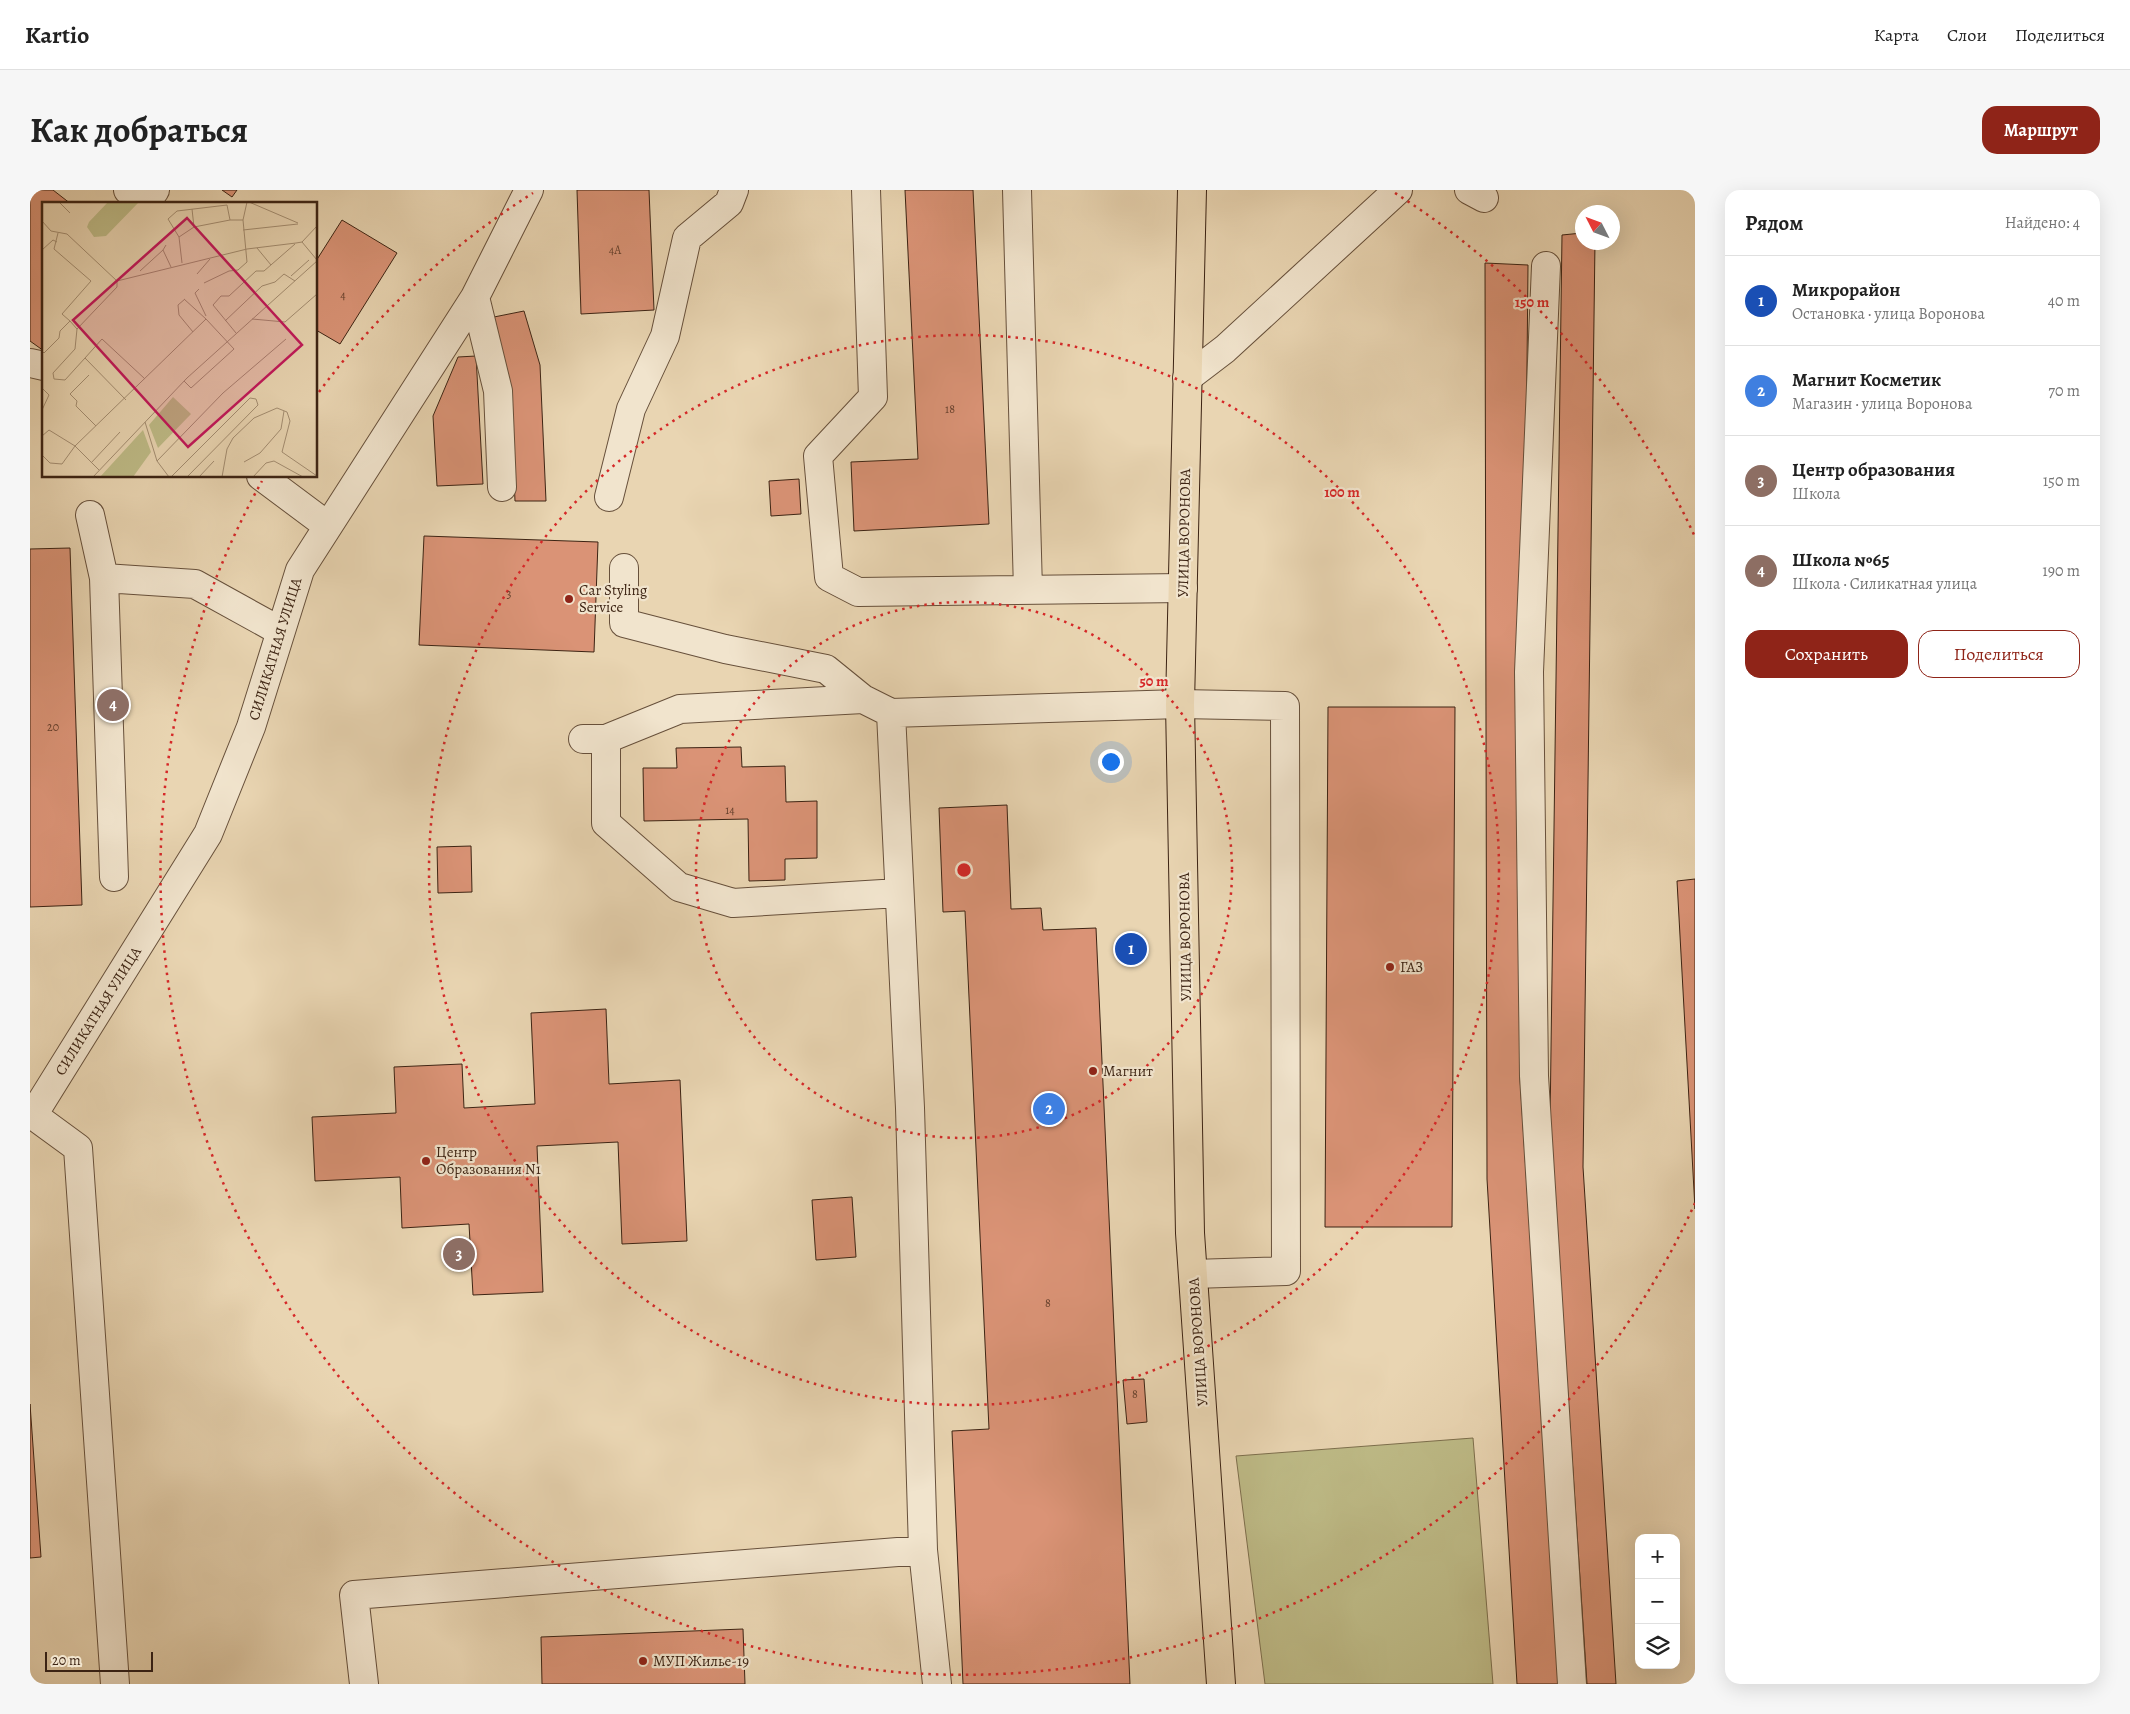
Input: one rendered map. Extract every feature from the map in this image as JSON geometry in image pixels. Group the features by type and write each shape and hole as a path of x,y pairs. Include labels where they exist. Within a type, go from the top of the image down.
{"main road":[{"name":"УЛИЦА ВОРОНОВА","path":"1192,190 1180,704 1190,1223 1221,1684"}],"street":[{"name":"СИЛИКАТНАЯ УЛИЦА","path":"32,1115 208,834 251,727 300,570 475,297 529,190"},
{"path":"609,497 631,409 665,336 687,238 729,203 734,190"},
{"path":"866,190 873,397 818,456 829,577 858,592 1183,588"},
{"path":"1016,190 1028,590"},
{"path":"1187,378 1225,349 1398,190"},
{"path":"1546,266 1529,672 1534,1076 1572,1684"},
{"path":"475,297 498,391 502,487"},
{"path":"264,478 328,526"},
{"path":"90,515 104,578 114,877"},
{"path":"624,568 624,623 725,649 826,669 863,699 891,713 1180,704 1285,706 1286,1271 1193,1274"},
{"path":"104,578 194,584 280,631"},
{"path":"863,699 680,709 594,739 606,823 679,887 733,903 899,892"},
{"path":"891,713 910,1108 923,1550 937,1684"},
{"path":"32,1115 78,1148 115,1684"},
{"path":"364,1684 354,1595 923,1550"}],"shaded area":[{"path":"1473,1438 1493,1684 1265,1684 1236,1456"}],"building":[{"path":"30,190 53,190 68,202 42,202 42,350 30,341"},
{"path":"222,190 237,190 232,197"},
{"path":"577,190 649,190 654,310 581,314"},
{"path":"905,190 973,190 989,524 854,531 851,462 918,459"},
{"path":"342,220 397,253 340,344 318,331 318,258"},
{"path":"1575,234 1575,250 1595,250 1583,1167 1616,1684 1587,1684 1550,1125 1562,235"},
{"path":"1485,263 1528,265 1520,1078 1559,1684 1517,1684 1487,1179"},
{"path":"524,311 540,365 546,501 515,501 510,383 494,317"},
{"path":"476,356 483,484 437,486 433,416 458,357"},
{"path":"799,479 801,514 771,516 769,481"},
{"path":"424,536 598,542 594,652 419,645"},
{"path":"70,548 82,905 30,907 30,549"},
{"name":"ГАЗ","path":"1328,707 1455,707 1452,1227 1325,1227"},
{"path":"741,747 742,767 785,766 786,802 817,801 817,858 785,859 785,880 749,881 748,819 644,821 643,768 677,768 676,748"},
{"path":"1007,805 1011,909 1041,908 1043,930 1096,928 1130,1684 963,1684 952,1431 989,1429 965,911 943,912 939,808"},
{"path":"471,846 472,892 438,893 437,847"},
{"path":"1695,879 1695,1209 1677,881"},
{"name":"Центр Образования N1","path":"606,1009 609,1084 680,1080 687,1241 622,1244 618,1142 537,1146 543,1292 473,1295 469,1224 402,1228 400,1177 315,1181 312,1117 396,1113 394,1067 462,1064 464,1108 535,1104 531,1013"},
{"path":"852,1197 856,1257 816,1260 812,1200"},
{"path":"1144,1379 1147,1422 1127,1424 1123,1380"},
{"path":"30,1404 41,1557 30,1558"},
{"name":"МУП Жилье-19","path":"743,1629 745,1684 542,1684 541,1637"}],"place":[{"name":"Car Styling Service","path":"569,599"},
{"name":"Школа №65","path":"113,705"},
{"name":"Микрорайон","path":"1131,949"},
{"name":"ГАЗ","path":"1390,967"},
{"name":"Магнит","path":"1093,1071"},
{"name":"Магнит Косметик","path":"1049,1109"},
{"name":"Центр Образования N1","path":"426,1161"},
{"name":"Центр образования","path":"459,1254"},
{"name":"МУП Жилье-19","path":"643,1661"}]}
